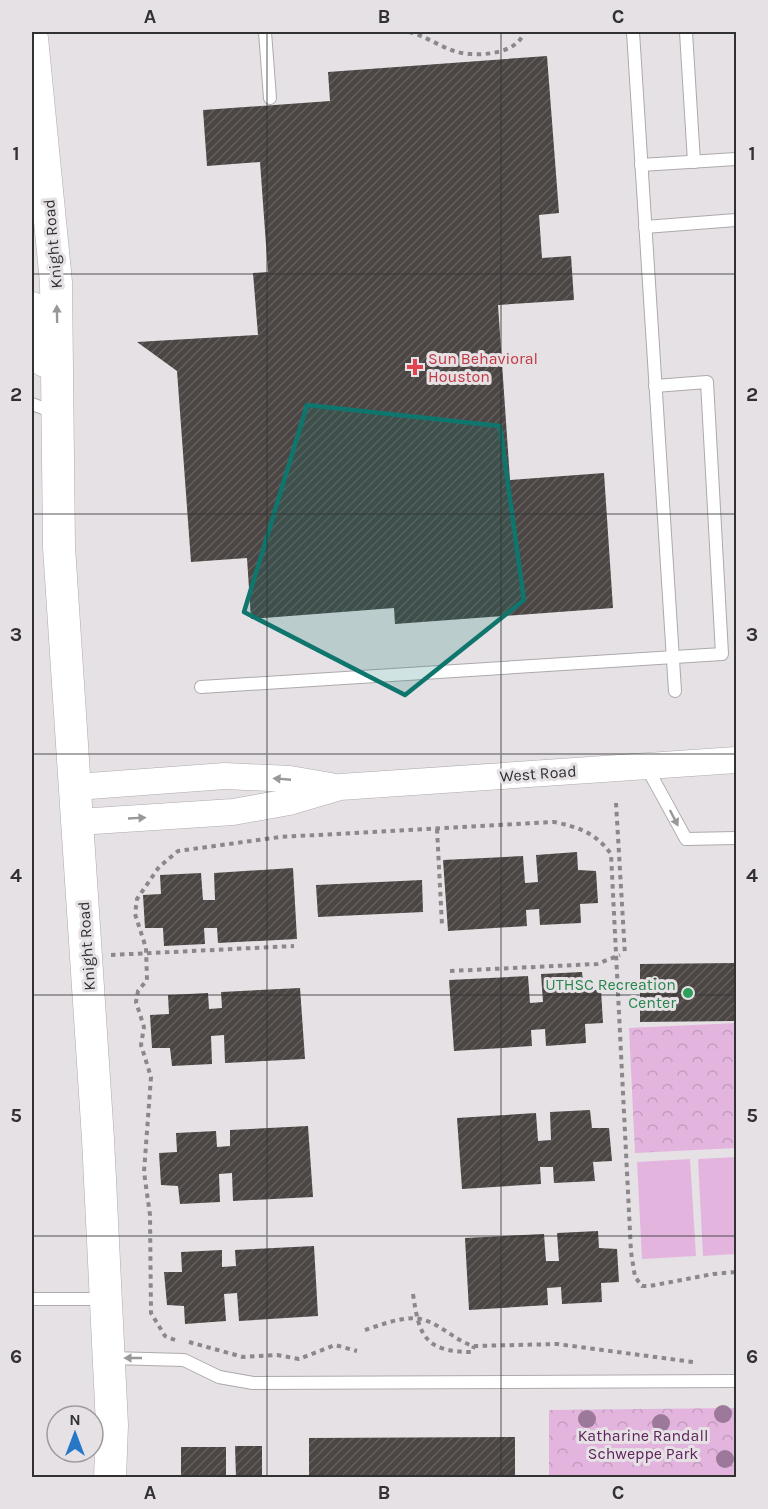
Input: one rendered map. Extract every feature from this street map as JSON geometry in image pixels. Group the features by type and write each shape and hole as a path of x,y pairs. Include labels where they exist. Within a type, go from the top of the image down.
{"street":[{"name":"Knight Road","path":"32,38 56,282 45,409"},
{"name":"Knight Road","path":"32,308 59,547 76,787 106,1299 112,1425 110,1478"},
{"name":"West Road","path":"76,787 258,776 340,787 736,760"},
{"name":"West Road","path":"78,822 233,812 289,802 340,787"}],"lane":[{"path":"265,32 270,98"},
{"path":"633,32 675,691"},
{"path":"686,32 694,162"},
{"path":"641,165 736,159"},
{"path":"645,227 736,220"},
{"path":"201,687 722,654 707,382 655,386"},
{"path":"646,766 686,839 736,838"},
{"path":"32,1299 106,1299"},
{"path":"108,1358 184,1360 219,1377 253,1383 736,1381"}],"path":[{"path":"409,32 459,52 492,53 518,42 524,32"},
{"path":"616,803 631,1252 635,1277 642,1286 650,1286 736,1272"},
{"path":"357,1351 335,1345 299,1359 277,1355 243,1357 193,1342 172,1340 156,1324 152,1313 150,1215 144,1172 152,1077 141,1045 144,1027 136,1002 138,991 147,980 146,954 135,914 137,898 159,867 178,851 280,837 554,822 593,834 611,854 620,956"},
{"path":"437,829 442,925"},
{"path":"110,955 294,946"},
{"path":"450,970 597,964 620,956"},
{"path":"413,1294 418,1328 434,1344 459,1352 472,1352 474,1346"},
{"path":"364,1330 388,1322 417,1319 424,1320 462,1342 474,1346 557,1344 703,1362"}],"highlighted area":[{"path":"307,405 500,426 524,600 405,695 244,612"}],"green space":[{"path":"736,1023 736,1148 635,1153 629,1028"},
{"path":"736,1157 736,1254 703,1256 698,1159"},
{"path":"690,1159 696,1256 642,1259 637,1162"},
{"name":"Katharine Randall Schweppe Park","path":"736,1408 736,1477 549,1477 549,1410"}],"building":[{"path":"547,56 559,213 539,215 542,258 571,256 574,300 498,305 510,480 604,473 613,608 395,624 394,608 251,619 247,558 191,562 177,371 137,342 258,335 253,273 268,272 260,162 207,166 203,110 330,101 328,72"},
{"path":"577,852 578,870 596,871 598,903 580,904 581,923 540,925 539,909 526,910 527,926 448,931 443,860 523,856 525,883 538,882 536,855"},
{"path":"293,868 297,939 218,943 217,928 204,928 205,944 164,946 163,928 145,928 143,895 161,894 160,875 201,873 203,900 215,900 214,873"},
{"path":"422,880 423,912 318,917 316,885"},
{"name":"UTHSC Recreation Center","path":"736,963 736,1021 640,1022 640,964"},
{"path":"582,972 584,990 601,990 603,1023 585,1024 586,1043 546,1046 545,1029 531,1030 532,1046 454,1051 449,980 528,976 530,1003 543,1002 541,974"},
{"path":"300,988 305,1059 225,1063 224,1035 211,1036 212,1064 172,1066 170,1048 152,1048 150,1015 169,1014 168,995 208,993 209,1009 222,1008 221,992"},
{"path":"590,1110 592,1128 609,1128 612,1161 593,1162 595,1181 554,1183 553,1167 540,1167 541,1184 462,1189 457,1118 536,1113 538,1141 551,1140 550,1112"},
{"path":"308,1126 313,1197 233,1201 232,1173 219,1174 220,1202 180,1204 178,1186 161,1185 159,1153 177,1152 176,1133 216,1131 217,1147 230,1146 230,1130"},
{"path":"598,1231 599,1248 617,1249 619,1282 601,1283 602,1302 562,1304 561,1287 547,1288 548,1305 469,1310 465,1238 544,1234 546,1261 559,1261 557,1233"},
{"path":"314,1246 318,1316 239,1321 237,1293 224,1294 226,1321 185,1324 184,1306 167,1305 164,1272 182,1272 181,1252 222,1250 222,1267 236,1266 235,1250"},
{"path":"515,1437 515,1478 309,1478 309,1438"},
{"path":"235,1446 262,1446 262,1478 236,1478"},
{"path":"181,1447 226,1447 226,1478 181,1478"}],"place":[{"name":"Sun Behavioral Houston","path":"415,367"},
{"name":"UTHSC Recreation Center","path":"688,993"}]}
